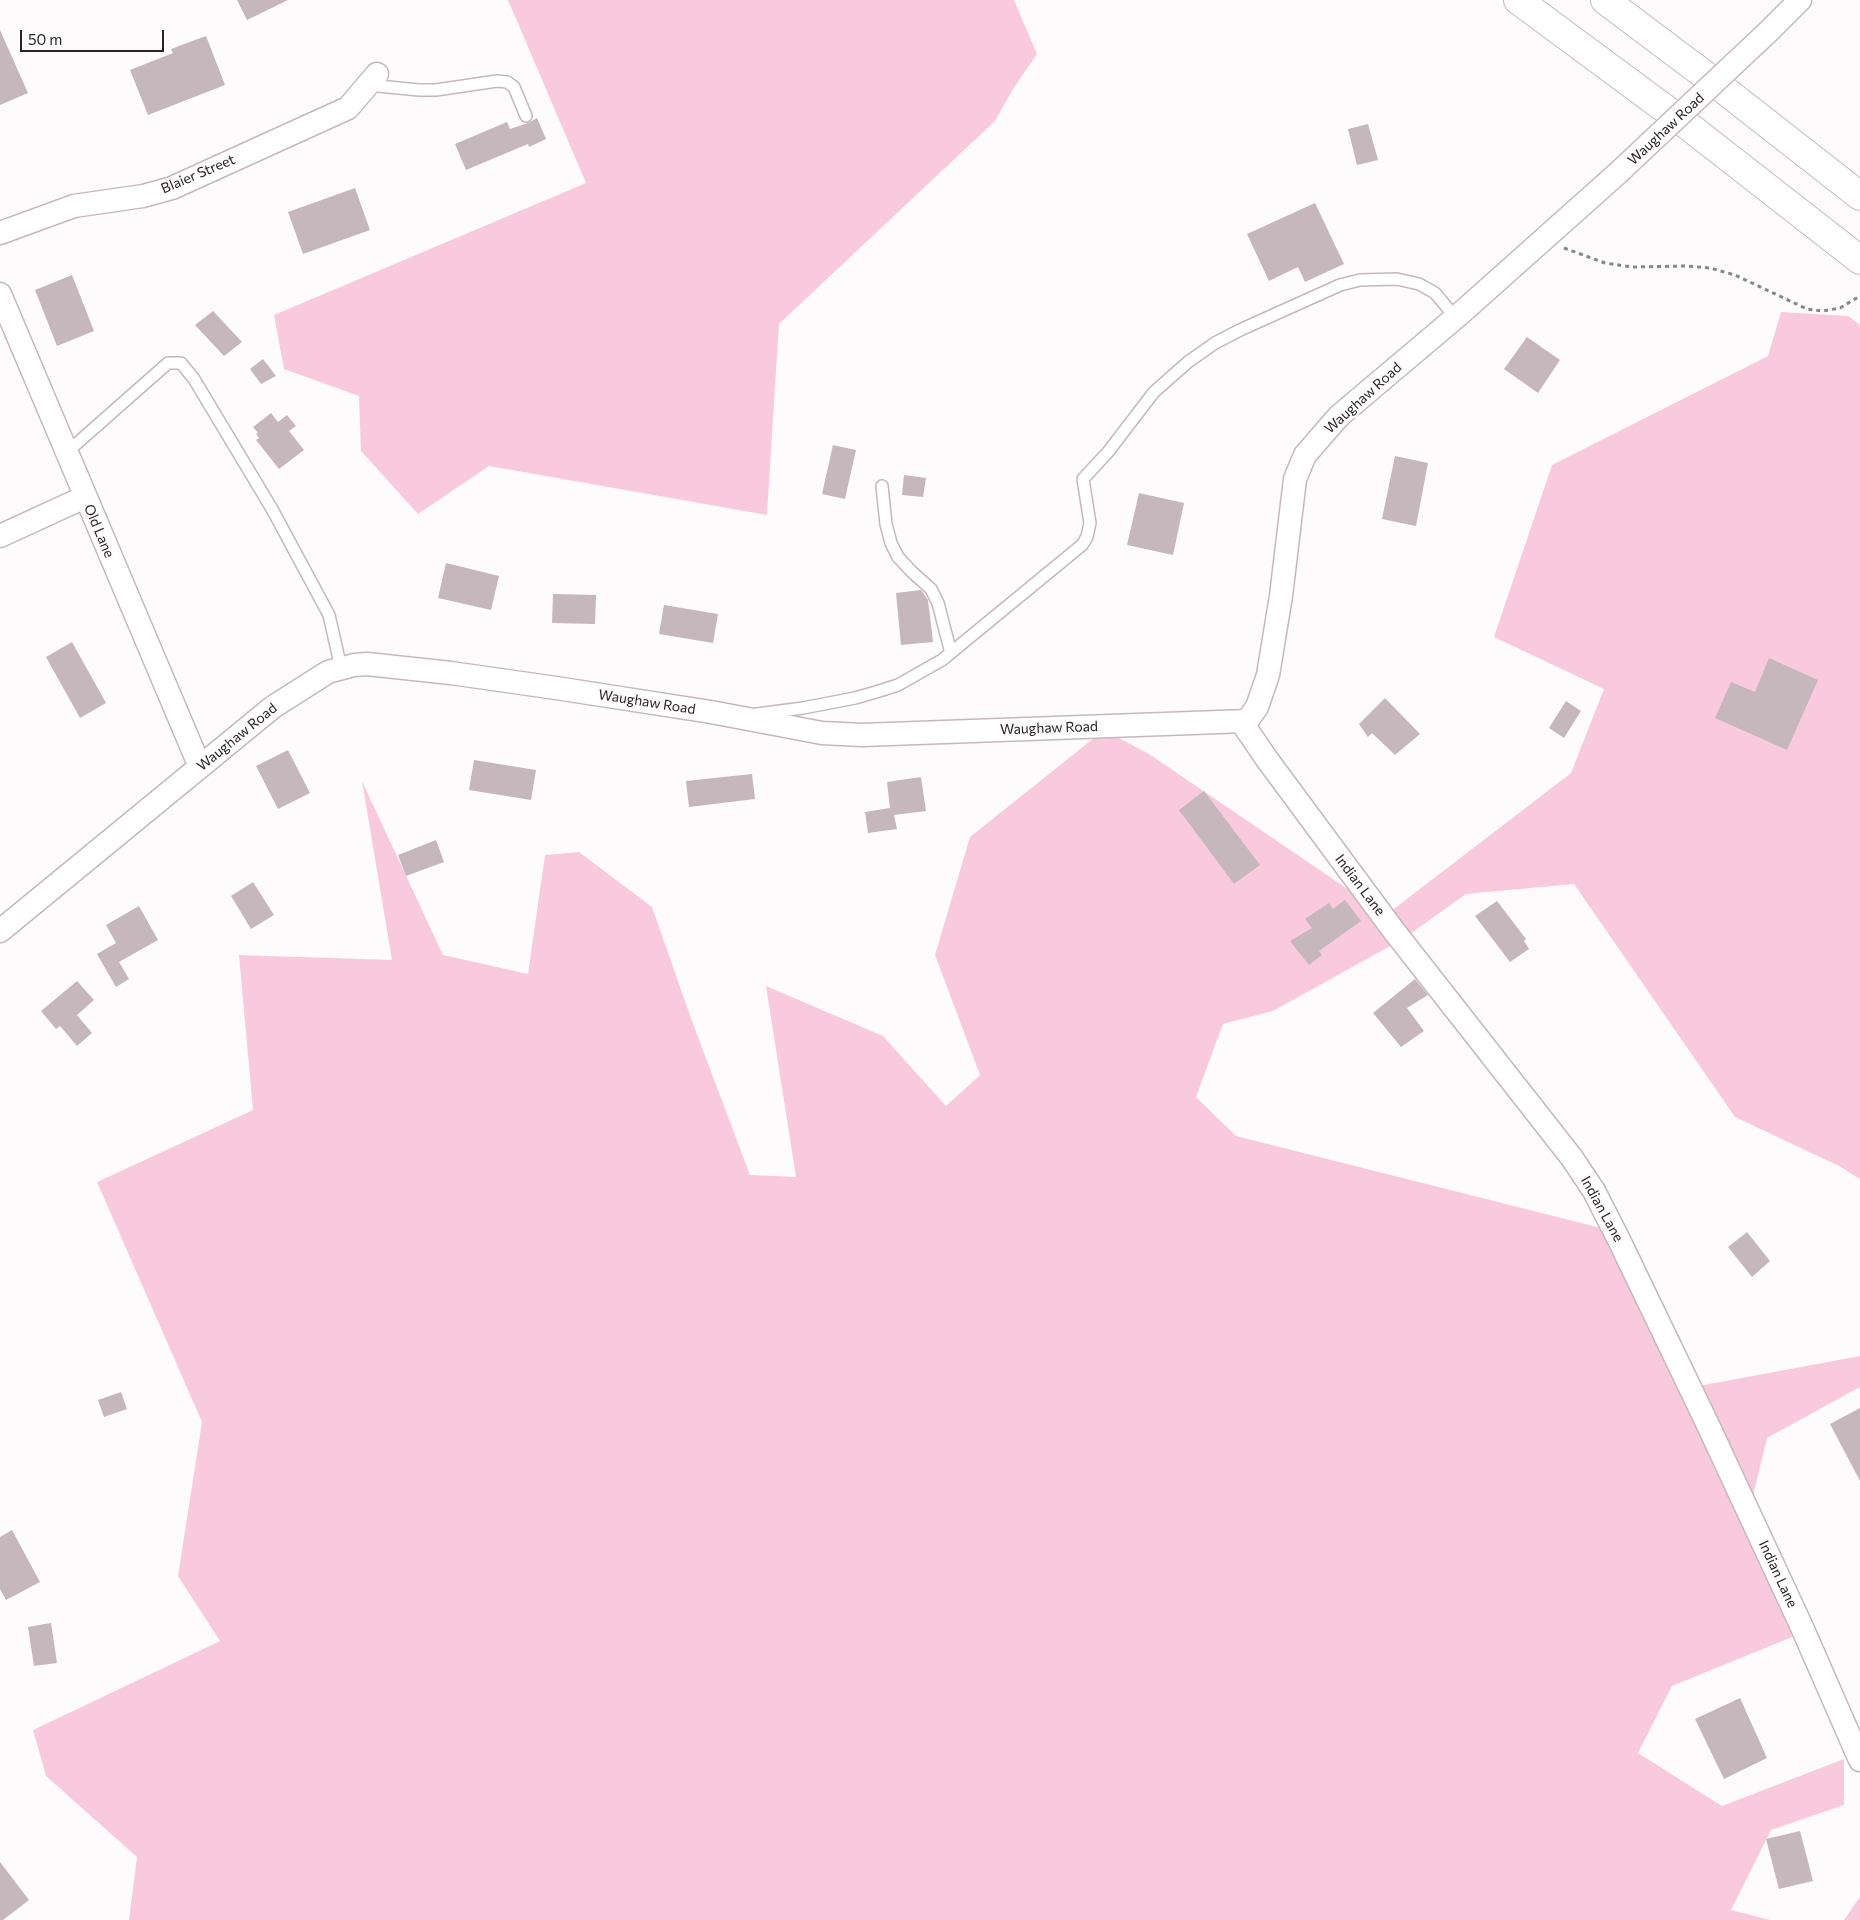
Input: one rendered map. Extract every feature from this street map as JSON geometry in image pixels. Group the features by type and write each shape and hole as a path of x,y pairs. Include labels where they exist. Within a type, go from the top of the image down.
{"highway":[{"path":"1518,0 1687,125 1860,260"},
{"path":"1605,0 1860,196"}],"street":[{"name":"Waughaw Road","path":"0,931 273,707 328,672 341,668 367,664 451,673 732,716 822,733 862,735 1247,721 1257,707 1268,675 1281,596 1295,479 1299,466 1313,444 1339,416 1455,317 1618,173 1800,0"},
{"name":"Blaier Street","path":"0,233 74,206 143,196 172,188 348,108 372,80"},
{"name":"Old Lane","path":"0,294 200,767"},
{"path":"0,536 85,497"},
{"name":"Indian Lane","path":"1241,721 1266,758 1388,923 1572,1158 1594,1191 1712,1434 1801,1624 1860,1760"}],"lane":[{"path":"372,80 419,90 497,81 507,82 514,87 526,116"},
{"path":"732,716 803,708 876,692 898,685 930,668 951,652 1082,545 1087,537 1090,523 1083,479 1108,452 1154,392 1215,343 1340,285 1360,280 1397,279 1419,284 1435,293 1455,317"},
{"path":"66,453 168,363 181,363 194,379 272,509 329,615 341,668"},
{"path":"882,486 886,524 891,543 898,557 931,589 938,603 951,652"}],"path":[{"path":"1542,241 1605,263 1632,267 1687,266 1710,268 1736,274 1807,309 1823,311 1840,308 1860,296"}],"shaded area":[{"path":"508,0 1014,0 1037,54 1013,89 995,121 779,324 767,515 489,466 418,514 361,451 359,396 284,369 274,315 586,183"},
{"path":"1781,312 1848,316 1860,325 1860,1179 1839,1166 1735,1117 1574,884 1466,894 1403,939 1273,1011 1223,1024 1196,1097 1236,1136 1625,1234 1688,1388 1860,1356 1860,1387 1767,1438 1746,1525 1802,1633 1672,1686 1638,1753 1722,1806 1844,1759 1844,1805 1771,1830 1731,1910 1770,1920 129,1920 137,1857 46,1776 33,1730 220,1641 178,1576 202,1422 97,1182 253,1110 239,955 392,960 362,781 443,955 528,974 545,855 579,852 652,907 692,1021 750,1175 796,1177 766,986 883,1036 946,1106 980,1075 935,955 970,837 1104,730 1149,754 1386,915 1571,773 1604,689 1494,637 1552,465 1768,356"},
{"path":"1860,1897 1860,1920 1844,1920"}],"building":[{"path":"237,0 288,0 247,20"},
{"path":"0,30 28,93 0,105"},
{"path":"206,36 225,85 148,115 130,70 173,53 171,49"},
{"path":"537,118 546,139 529,147 528,144 466,170 455,144 507,122 510,129"},
{"path":"1368,124 1378,160 1357,165 1348,129"},
{"path":"355,188 370,230 303,254 288,212"},
{"path":"1315,203 1344,264 1305,282 1298,267 1269,281 1247,234"},
{"path":"72,275 94,331 57,346 35,290"},
{"path":"213,311 242,342 224,356 195,325"},
{"path":"1527,337 1560,360 1538,393 1504,369"},
{"path":"263,359 276,376 261,384 250,369"},
{"path":"271,413 278,422 287,415 296,426 289,431 304,450 279,469 256,440 259,438 256,434 258,433 253,427"},
{"path":"833,445 856,450 845,499 822,494"},
{"path":"1395,456 1428,463 1416,526 1382,519"},
{"path":"904,475 926,478 923,497 902,495"},
{"path":"1139,493 1184,503 1173,555 1127,545"},
{"path":"446,563 499,576 491,610 438,598"},
{"path":"921,590 928,600 933,642 901,645 896,593"},
{"path":"553,594 596,595 595,624 552,623"},
{"path":"664,605 718,614 713,643 659,634"},
{"path":"72,642 106,703 80,718 46,657"},
{"path":"1769,658 1818,680 1787,750 1715,718 1731,682 1755,692"},
{"path":"1385,698 1420,734 1395,755 1372,733 1368,737 1359,724"},
{"path":"1566,701 1581,711 1564,738 1549,728"},
{"path":"288,750 310,793 278,809 256,766"},
{"path":"474,760 536,770 531,800 469,790"},
{"path":"752,774 755,799 689,807 686,781"},
{"path":"921,777 926,811 894,815 897,829 868,833 865,812 890,808 887,782"},
{"path":"1204,791 1260,865 1234,884 1179,810"},
{"path":"436,840 444,862 406,876 398,855"},
{"path":"253,882 274,915 251,929 231,896"},
{"path":"1345,900 1361,921 1319,951 1322,955 1309,965 1290,941 1312,928 1305,919 1329,903 1333,909"},
{"path":"1497,901 1526,939 1524,941 1529,949 1510,962 1475,916"},
{"path":"139,906 158,940 119,962 129,979 116,987 97,954 116,943 106,925"},
{"path":"1415,979 1428,995 1407,1008 1424,1031 1401,1047 1373,1013"},
{"path":"77,981 94,1000 77,1015 92,1033 77,1046 60,1026 56,1029 41,1011"},
{"path":"1747,1232 1770,1261 1752,1277 1728,1247"},
{"path":"121,1392 127,1409 104,1417 98,1400"},
{"path":"1860,1408 1860,1481 1830,1424"},
{"path":"12,1530 40,1582 6,1600 0,1589 0,1537"},
{"path":"51,1623 57,1663 34,1666 28,1627"},
{"path":"1740,1698 1767,1758 1724,1779 1695,1719"},
{"path":"1800,1831 1813,1881 1779,1889 1766,1839"},
{"path":"0,1862 29,1900 3,1920 0,1920"}]}
